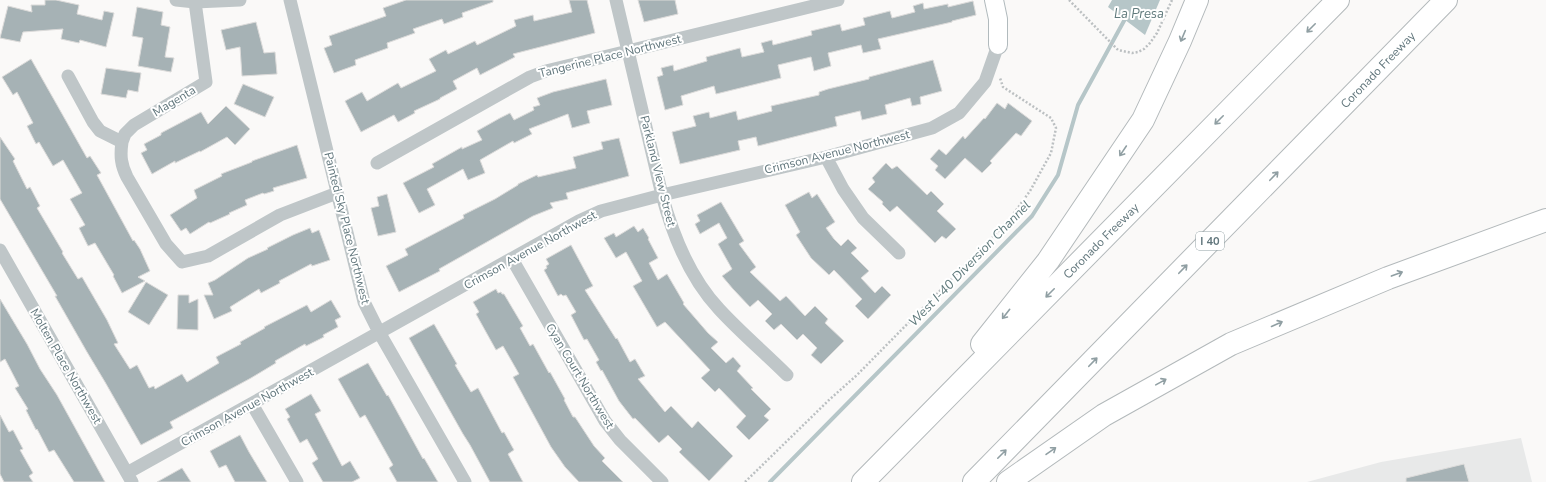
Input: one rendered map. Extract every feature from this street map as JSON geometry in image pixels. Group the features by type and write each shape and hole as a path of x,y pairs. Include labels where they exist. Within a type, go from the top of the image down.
{"highway":[{"path":"889,455 1048,261 1144,120 1198,0"},
{"name":"Coronado Freeway","path":"863,482 1338,0"},
{"name":"Coronado Freeway","path":"974,482 1446,0"},
{"path":"1008,482 1104,414 1231,344 1388,278 1546,220"}],"street":[{"path":"176,0 195,2 240,0"},
{"name":"Painted Sky Place Northwest","path":"290,0 364,302 379,332 465,482"},
{"name":"Parkland View Street","path":"616,0 670,226 700,285 718,309 787,375"},
{"name":"Tangerine Place Northwest","path":"377,162 530,77 546,71 838,0"},
{"path":"994,0 998,19 998,45"},
{"name":"Magenta","path":"122,142 125,134 134,125 206,82 195,2"},
{"name":"Crimson Avenue Northwest","path":"130,478 252,404 579,220 601,211 662,195 826,157 932,128 959,113 985,82 998,45"},
{"path":"68,76 100,132 122,142 120,154 126,177 166,244 182,262 208,256 280,215 337,193"},
{"path":"826,157 843,189 863,218 899,253"},
{"name":"Molten Place Northwest","path":"0,250 130,478"},
{"name":"Cyan Court Northwest","path":"512,259 605,421 620,440 662,482"},
{"path":"252,404 297,482"}],"path":[{"path":"1069,0 1118,50 1132,53 1138,52 1150,43 1157,33 1172,0"},
{"path":"744,482 857,374 972,258 1009,220 1030,191 1050,153 1056,128 1051,118 1003,87 999,76"}],"shaded area":[{"path":"1521,438 1532,482 1307,482 1381,462"}],"water":[{"name":"La Presa","path":"1112,0 1160,0 1145,35 1108,7"}],"building":[{"path":"45,0 56,0 79,5 77,14 102,20 104,11 114,13 106,47 80,40 79,43 61,39 63,29 23,32 20,42 0,38 8,6 32,12 31,5 45,5"},
{"path":"406,0 493,0 493,2 462,13 463,17 444,24 442,19 413,29 415,33 387,43 388,48 355,60 356,65 334,73 324,48 332,45 329,36 386,16 383,8"},
{"path":"569,0 587,0 595,33 513,54 515,57 480,75 477,68 453,81 457,89 414,111 415,113 398,122 394,115 361,132 345,101 362,92 367,101 398,83 401,88 436,71 429,59 446,50 448,54 475,41 477,45 516,26 514,20 533,15 534,21 572,12"},
{"path":"638,0 675,0 678,14 644,22"},
{"path":"973,1 976,15 878,39 881,49 863,53 861,45 828,53 831,66 814,71 811,57 778,65 781,78 716,94 714,86 681,96 683,105 665,110 657,77 663,75 661,68 673,65 674,71 707,61 706,57 740,48 742,57 764,52 761,43 772,40 773,45 812,35 811,31 840,24 842,31 865,25 863,18 890,11 892,18 915,12 913,6 923,3 924,9 948,4 948,7"},
{"path":"137,7 163,12 161,25 170,27 165,57 174,58 171,72 138,66 143,38 132,36"},
{"path":"256,22 264,53 275,52 277,74 242,76 240,47 226,50 221,30"},
{"path":"31,59 87,158 90,156 101,173 97,175 133,241 134,240 140,249 150,271 138,277 145,281 122,293 113,276 114,275 95,243 88,246 79,228 85,225 70,199 82,193 63,160 53,166 39,142 36,144 27,126 33,123 17,92 13,95 2,77"},
{"path":"933,60 942,91 920,97 921,104 912,106 910,98 885,105 887,114 862,120 860,111 835,117 837,126 758,146 756,137 738,141 740,150 680,164 672,132 696,126 693,116 709,112 710,118 736,111 738,120 772,111 771,106 819,95 819,92 828,89 869,79 869,77"},
{"path":"106,68 141,73 138,92 128,90 126,98 101,94"},
{"path":"606,79 612,105 587,111 590,123 572,128 568,114 529,129 532,134 514,143 513,141 480,160 485,173 468,180 463,169 427,189 435,205 419,213 403,183 434,167 432,164 462,147 462,149 482,140 477,131 500,118 510,113 514,120 534,110 533,107 540,105 537,98 553,92"},
{"path":"243,84 274,97 265,117 234,104"},
{"path":"997,103 1005,109 1008,103 1032,121 1021,136 1016,133 990,161 992,163 982,173 965,158 945,179 935,170 938,166 930,159 939,149 946,155 963,136 965,139 984,118 985,119"},
{"path":"226,106 250,129 235,145 227,137 200,152 175,163 175,161 152,174 141,153 147,150 144,144 161,135 161,133 201,112 208,124"},
{"path":"0,137 15,159 13,161 27,189 30,187 40,206 37,208 63,252 62,253 78,279 82,277 107,320 118,343 114,344 130,369 137,365 149,388 154,386 155,389 182,374 187,382 219,363 216,357 241,344 240,342 265,328 264,327 307,305 311,312 331,300 341,317 335,320 338,327 323,335 324,337 306,346 305,344 275,361 276,363 251,378 170,422 173,428 141,445 55,296 57,296 0,199"},
{"path":"619,138 629,176 566,193 568,199 550,203 553,208 533,216 439,269 440,271 399,292 386,266 408,255 405,249 464,218 463,215 537,175 538,177 576,168 573,157 603,149 601,142"},
{"path":"297,145 307,178 273,188 274,191 263,193 245,200 247,205 210,223 209,222 190,234 186,228 181,231 170,215 197,198 194,190 222,176 221,174"},
{"path":"886,163 892,169 897,166 927,195 931,191 944,204 937,211 956,229 946,239 942,236 935,243 897,206 890,212 882,204 883,202 868,189 875,182 872,178"},
{"path":"809,192 812,198 817,194 835,222 826,228 834,239 841,246 848,239 857,248 851,253 869,271 861,278 875,293 882,286 891,295 868,319 855,306 862,299 834,270 829,275 811,258 796,235 800,232 785,205"},
{"path":"387,194 396,232 378,236 371,208 379,206 377,197"},
{"path":"721,202 744,241 739,244 756,267 750,272 780,301 786,296 805,316 815,306 828,319 825,323 844,341 821,364 811,355 817,348 803,334 797,340 781,324 774,330 765,321 772,314 758,300 750,307 722,276 732,269 718,244 727,238 719,223 700,234 695,224 700,221 697,215"},
{"path":"634,226 638,232 643,228 658,258 649,263 658,280 667,274 684,303 683,304 708,333 718,342 711,348 726,363 733,357 741,366 737,371 753,388 751,389 771,409 764,416 769,420 749,440 736,427 746,416 719,388 715,392 701,378 710,370 665,322 657,327 633,286 642,281 626,252 616,258 604,238 614,233 616,237"},
{"path":"310,228 312,233 319,230 330,260 312,266 311,264 279,281 280,283 261,293 259,289 230,307 232,311 214,319 204,295 213,295 208,283 248,258"},
{"path":"571,245 593,286 585,290 616,339 617,338 630,362 635,359 645,376 638,379 665,412 671,406 692,428 698,421 733,456 709,481 679,452 682,449 668,435 659,443 635,418 633,419 619,401 602,370 601,371 596,362 599,360 587,339 584,340 571,315 576,312 566,295 563,296 561,294 558,296 544,270 549,264 546,259"},
{"path":"146,282 168,295 149,325 128,312"},
{"path":"496,289 498,293 501,292 504,294 523,326 520,328 530,346 533,344 549,373 550,372 573,417 575,417 594,446 605,458 602,461 623,482 579,482 565,467 551,447 513,377 519,374 503,346 496,350 476,314 479,312 473,302"},
{"path":"178,295 189,295 189,303 198,299 198,330 177,329"},
{"path":"0,299 40,369 57,395 105,482 74,482 54,450 49,452 37,429 36,430 26,410 28,409 15,388 19,386 5,359 0,362"},
{"path":"434,324 471,392 478,388 502,433 504,432 514,450 508,454 523,482 490,482 419,356 409,338"},
{"path":"368,363 387,396 388,395 423,459 424,458 438,482 397,482 389,468 393,465 365,415 360,418 338,379"},
{"path":"311,394 321,411 315,414 342,466 350,461 360,478 352,482 323,482 312,463 318,459 307,439 300,443 287,419 290,417 285,409"},
{"path":"0,415 9,432 13,430 23,449 20,450 33,473 29,476 33,482 4,482 0,474"},
{"path":"240,435 267,482 235,482 226,465 219,468 210,451"},
{"path":"1464,464 1469,482 1406,482 1406,478"},
{"path":"182,468 191,482 157,482"}],"waterway":[{"name":"West I-40 Diversion Channel","path":"770,482 1032,216 1058,175 1078,105 1125,19"}]}
